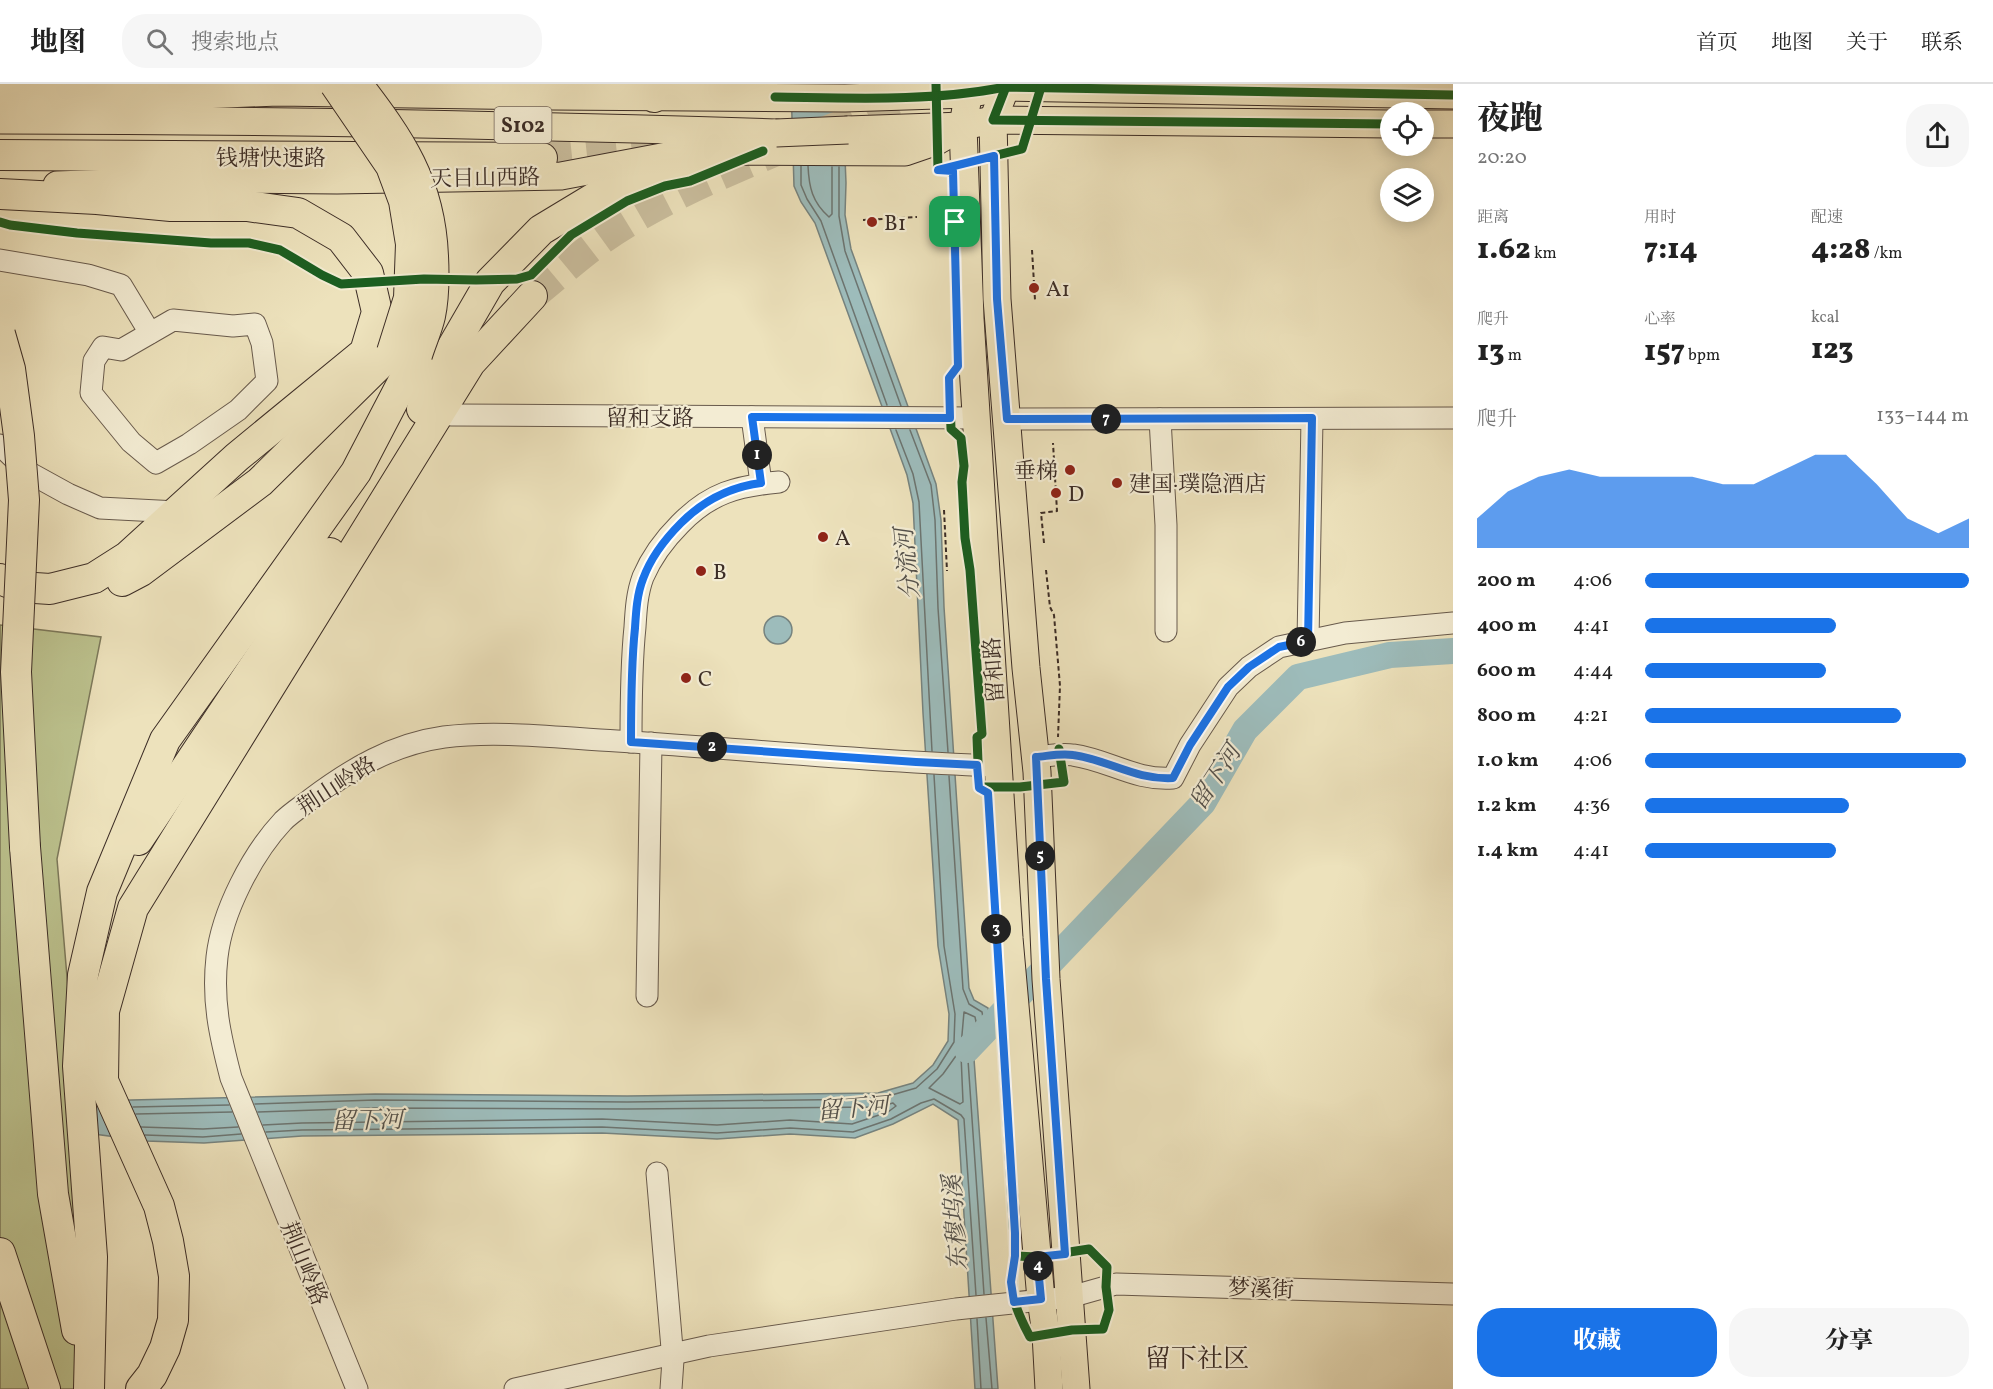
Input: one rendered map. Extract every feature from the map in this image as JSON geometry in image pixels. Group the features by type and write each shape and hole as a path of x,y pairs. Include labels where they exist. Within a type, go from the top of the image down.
{"highway":[{"path":"4,593 53,602 106,590 141,571 260,482 405,354 411,244 404,201 392,166 335,84"},
{"path":"88,1389 92,1257 78,1066 83,975 101,894 165,740 356,472 405,354 430,316 434,275 428,207 418,178 401,145 357,84"},
{"path":"101,894 405,444 446,358 490,282 542,230 594,198 672,164 729,151"},
{"name":"钱塘快速路","path":"0,155 542,158"},
{"path":"0,194 98,199 171,206 247,206 298,213 340,238 368,273 377,312 364,352 237,457 127,557 94,578 50,589 20,587 4,593"},
{"path":"133,908 470,363 532,296"},
{"path":"0,334 10,369 19,436 24,500 16,672 25,848 53,1194 88,1389"},
{"path":"141,1389 152,1375 165,1348 173,1320 174,1275 159,1206 103,1081 104,1011 133,908 184,771"},
{"path":"0,1253 45,1389"},
{"path":"0,1309 15,1357"},
{"path":"0,1320 27,1389"}],"main road":[{"path":"0,85 175,96"},
{"path":"993,120 1006,85"},
{"path":"968,89 1006,85 1453,95"},
{"name":"S102","path":"0,97 647,88 775,97 845,98 968,89"},
{"name":"留和路","path":"968,89 963,126 970,318 1014,1000 1046,1334 1049,1389"},
{"name":"天目山西路","path":"7,121 116,119 426,123 778,142 851,140 993,120 1380,124"},
{"name":"留和路","path":"993,120 997,299 1025,656 1051,754 1045,967 1076,1389"},
{"path":"1434,124 1453,124"},
{"name":"天目山西路","path":"0,186 227,179 337,180 561,176 667,156 729,151 778,142"}],"street":[{"path":"0,260 88,275 121,285 150,333"},
{"path":"173,320 233,326 255,324 262,343 267,381 238,410 189,444 156,463 130,441 91,393 94,361 103,346 121,350 150,333 173,320"},
{"name":"留和支路","path":"451,415 977,418"},
{"path":"647,996 641,743 632,663 638,598 643,579 654,555 692,511 720,494 745,485 770,483 752,417"},
{"path":"1308,641 1312,418"},
{"path":"1007,419 1453,418"},
{"path":"1160,419 1166,525 1166,631"},
{"path":"0,445 28,472 100,508 177,512"},
{"path":"1051,754 1071,754 1084,757 1134,775 1158,779 1173,778 1190,745 1228,687 1249,667 1279,647 1346,633 1453,623"},
{"name":"荆山岭路","path":"357,1389 231,1078 215,1002 217,955 231,904 255,857 284,820 355,768 397,748 444,737 500,735 999,766"},
{"path":"657,1173 673,1354 671,1389"},
{"name":"梦溪街","path":"515,1389 709,1346 956,1309 1070,1297 1116,1284 1453,1294"}],"path":[{"path":"863,220 917,217"},
{"path":"1032,250 1035,300"},
{"path":"1044,543 1041,513 1057,511 1053,443"},
{"path":"944,510 947,571"},
{"path":"1047,570 1050,607 1054,615 1060,686 1057,725 1051,754"}],"green space":[{"path":"0,625 101,637 57,859 102,1389 0,1389"}],"water":[{"path":"791,84 842,84 845,215 851,249 936,484 941,520 944,607 969,988 974,1000 988,1008 992,1035 974,1059 998,1389 975,1389 958,1120 933,1104 893,1124 855,1138 790,1134 717,1139 602,1133 302,1136 204,1143 146,1141 94,1134 90,1101 375,1094 627,1096 878,1093 913,1083 933,1065 948,1041 949,1014 938,946 923,713 913,503 907,475 815,223 801,202 794,186"},
{"path":"778,616 788,620 792,630 788,640 778,644 768,640 764,630 768,620"}],"waterway":[{"name":"留下河","path":"967,1050 1203,803 1245,730 1298,677 1390,655 1453,651"}],"tunnel":[{"path":"826,131 910,92"},
{"path":"542,158 670,144"},
{"path":"532,296 590,248 627,223 684,192 781,149"}],"cycle path":[{"path":"936,84 938,170"},
{"path":"1007,84 993,120 1380,124"},
{"path":"941,169 1022,149 1042,84"},
{"path":"775,97 919,97 1005,87 1453,95"},
{"path":"0,222 77,233 211,243 249,243 280,250 341,284 424,279 517,279 531,275 571,235 627,201 665,186 690,181 763,151"},
{"path":"938,170 953,172 958,366 949,378 951,429 961,438 964,466 962,482 965,538 970,570 982,734 977,737 979,787"},
{"path":"979,787 1020,787 1064,782 1059,749"},
{"path":"979,787 988,793 1015,1256"},
{"path":"1089,1249 1107,1267 1106,1287 1109,1310 1103,1329 1072,1330 1030,1337 1014,1298 1012,1279 1015,1256 1037,1257 1089,1249"}],"place":[{"name":"B1","path":"872,222"},
{"name":"A1","path":"1034,288"},
{"name":"垂梯","path":"1070,470"},
{"name":"建国·璞隐酒店","path":"1117,483"},
{"name":"D","path":"1056,493"},
{"name":"A","path":"823,537"},
{"name":"B","path":"701,571"},
{"name":"C","path":"686,678"}],"district":[{"name":"留下社区","path":"1197,1358"}],"route":[{"path":"994,156 997,299 1007,419 1312,418 1308,641 1279,647 1249,667 1228,687 1190,745 1173,778 1158,779 1134,775 1071,754 1036,757 1046,979 1065,1254 1037,1257 1041,1299 1014,1302 1011,1282 1015,1256 1015,1233 988,793 979,788 977,765 631,742 634,632 643,579 654,555 692,511 720,494 745,485 761,483 752,417 950,418 949,378 958,366 955,222 953,171 938,170 994,156"}],"water label":[{"name":"分流河","path":"907,564"},
{"name":"东穆坞溪","path":"955,1223"}]}
